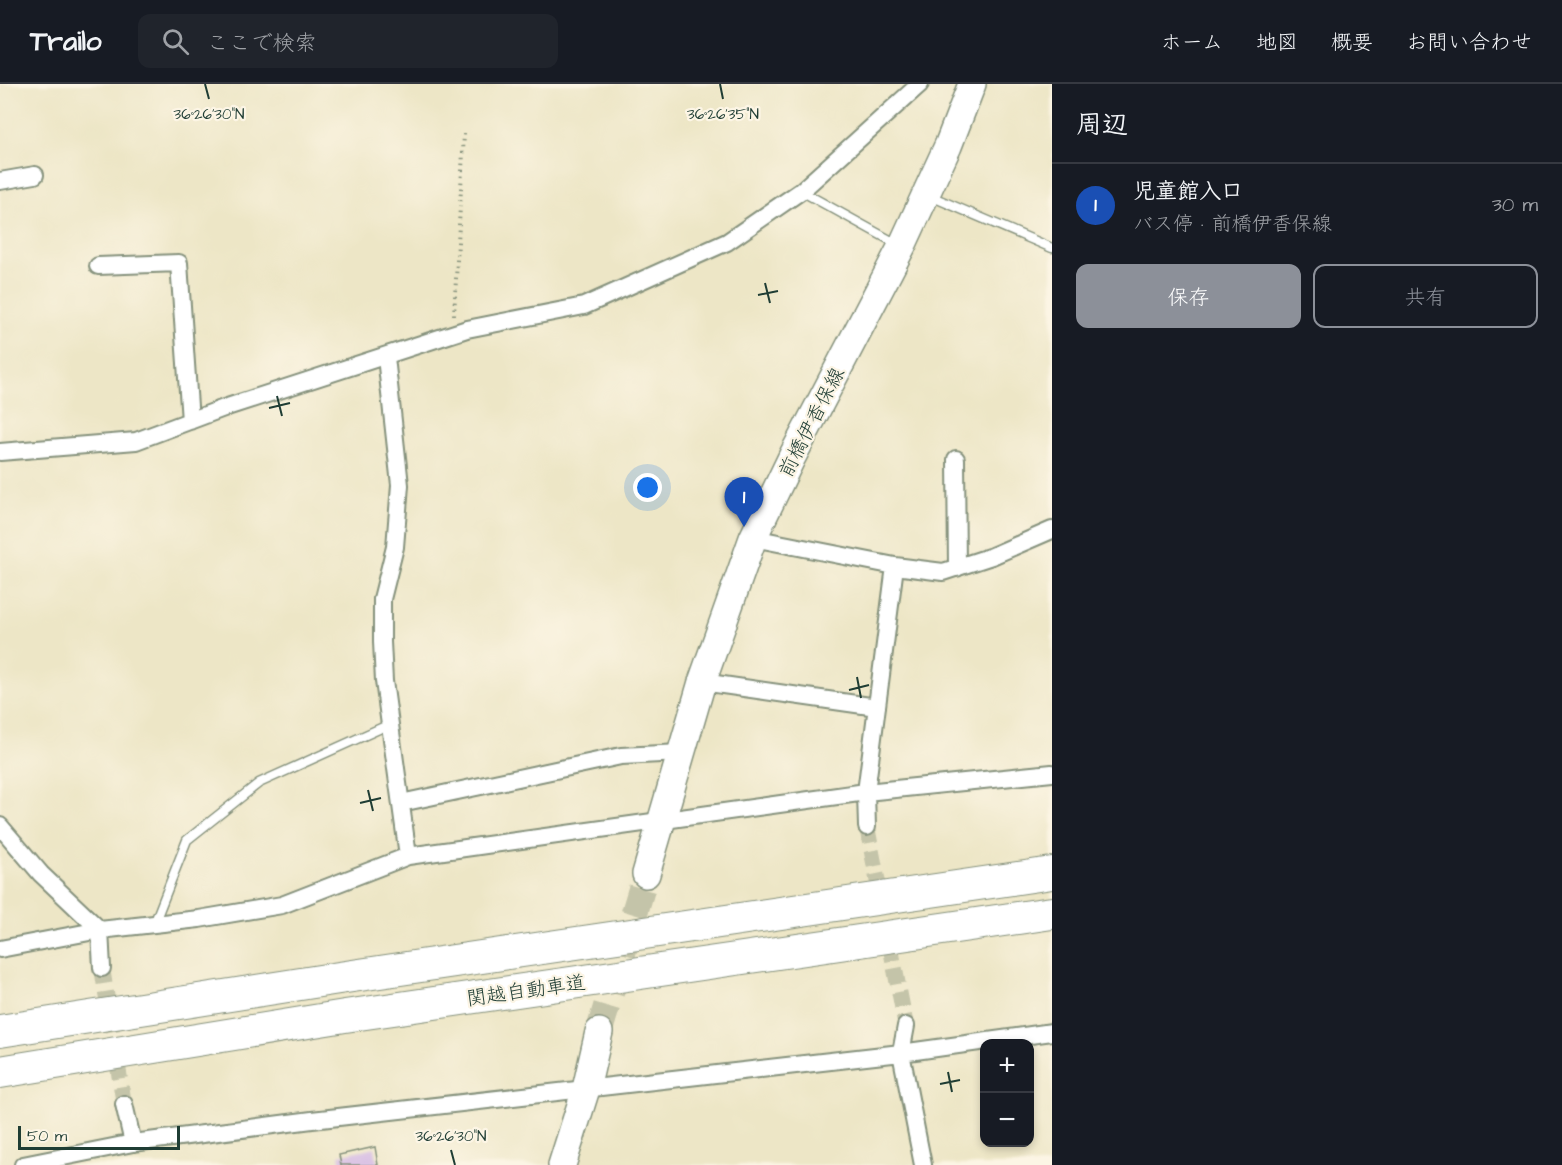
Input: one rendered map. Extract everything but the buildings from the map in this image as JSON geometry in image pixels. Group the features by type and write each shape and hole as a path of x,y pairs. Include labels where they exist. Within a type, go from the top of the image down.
{"highway":[{"name":"関越自動車道","path":"0,1031 1052,873"},
{"name":"関越自動車道","path":"0,1072 345,1016 1052,913"}],"main road":[{"name":"前橋伊香保線","path":"646,874 702,682 753,538 792,457 902,246 948,146 972,84"},
{"path":"562,1165 586,1089 599,1032"}],"street":[{"path":"0,452 136,441 224,408 467,329 584,306 727,242 801,191 920,84"},
{"path":"0,181 35,175"},
{"path":"98,266 179,263 190,421"},
{"path":"386,357 400,484 395,547 382,599 381,615 384,681 408,856"},
{"path":"956,459 957,568"},
{"path":"753,538 896,566 943,572 992,556 1052,530"},
{"path":"867,826 866,792 896,566"},
{"path":"702,682 877,707"},
{"path":"401,803 621,756 681,753"},
{"path":"0,949 100,930 200,920 282,905 408,856 866,792 1052,773"},
{"path":"0,826 41,874 100,930 102,968"},
{"path":"906,1026 901,1053 923,1165"},
{"path":"22,1165 134,1143 312,1120 901,1053 1052,1032"},
{"path":"124,1104 134,1143"}],"lane":[{"path":"801,191 902,246"},
{"path":"926,194 1052,248"},
{"path":"154,924 187,840 259,783 390,724"}],"path":[{"path":"453,334 464,134"}],"tunnel":[{"path":"867,827 906,1026"},
{"path":"599,1032 646,874"},
{"path":"102,968 124,1104"}],"place":[{"name":"児童館入口","path":"744,527"}]}
